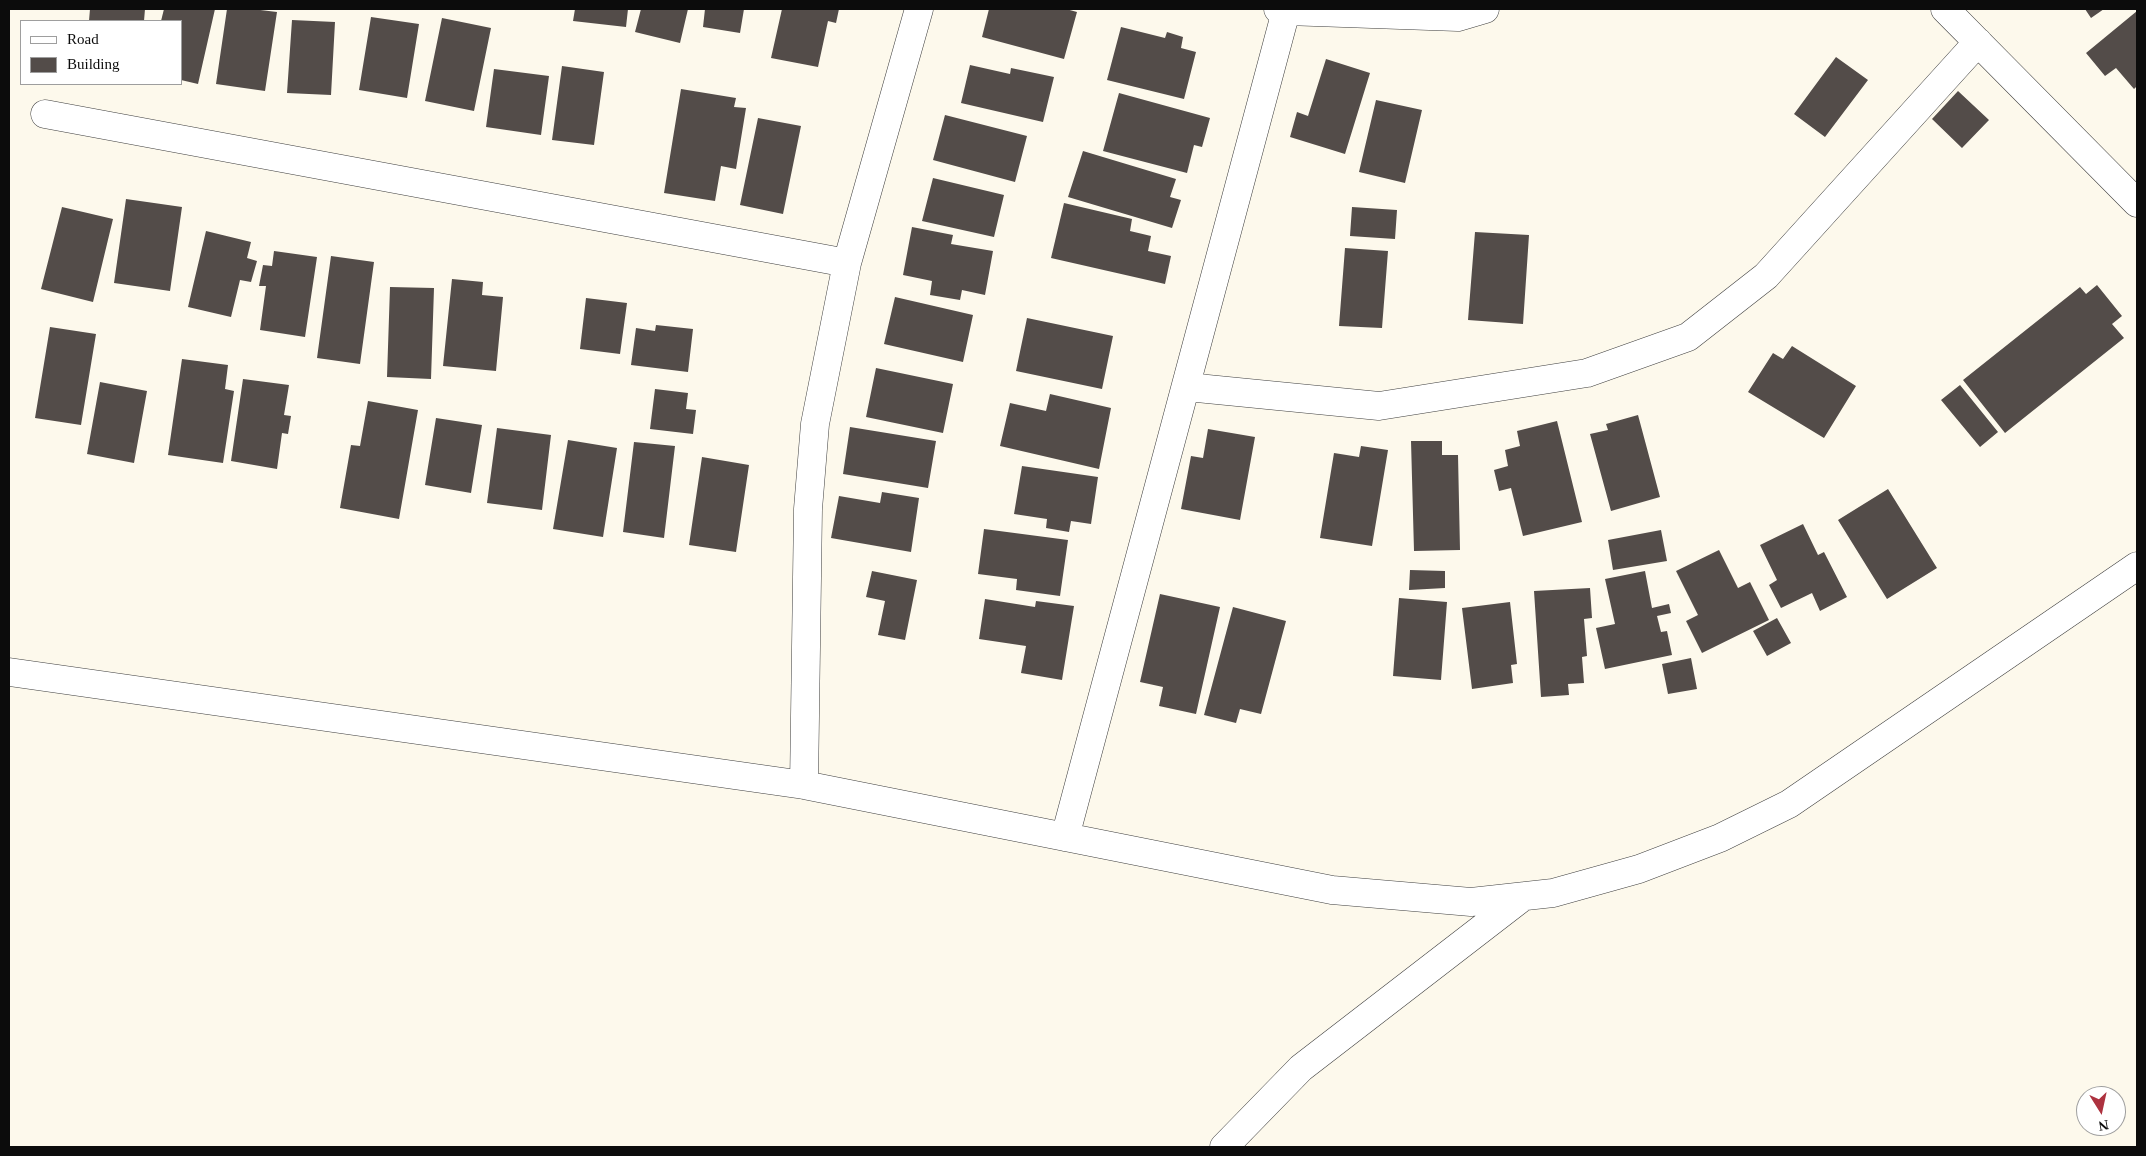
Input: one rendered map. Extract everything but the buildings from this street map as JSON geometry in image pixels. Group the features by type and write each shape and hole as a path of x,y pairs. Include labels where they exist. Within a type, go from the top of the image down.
{"street":[{"path":"804,785 810,465 814,424 847,263 919,9"},
{"path":"1065,837 1187,387 1282,10 1458,17 1485,9"},
{"path":"1945,9 2137,203"},
{"path":"1187,387 1379,406 1587,373 1688,337 1766,276 1978,42"},
{"path":"45,114 847,263"},
{"path":"9,672 804,785 1332,890 1471,902 1553,893 1639,869 1720,838 1789,804 2137,566"},
{"path":"1224,1147 1302,1068 1524,896"}]}
